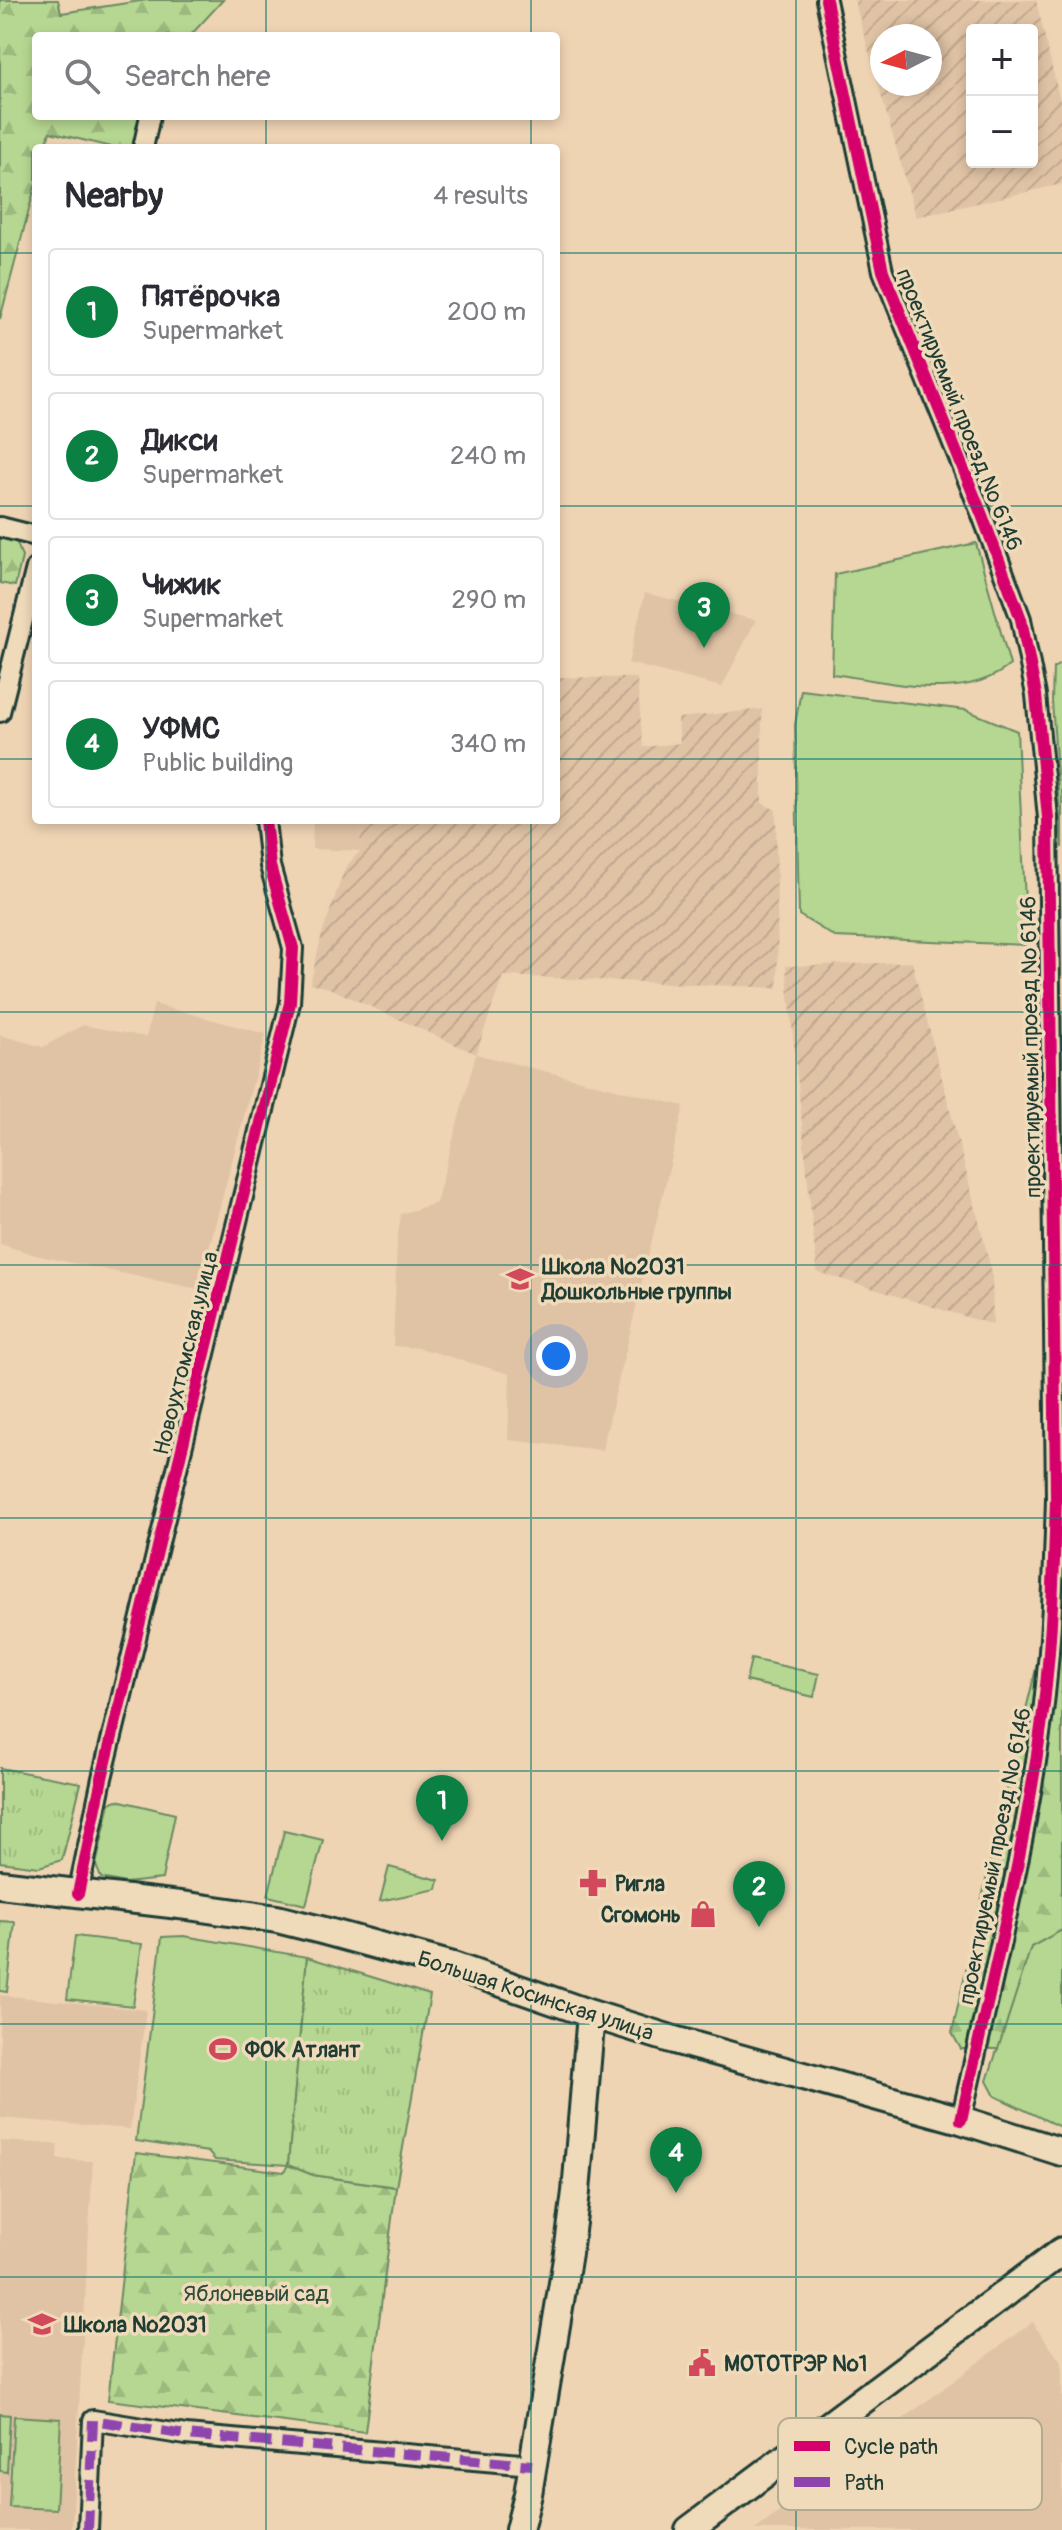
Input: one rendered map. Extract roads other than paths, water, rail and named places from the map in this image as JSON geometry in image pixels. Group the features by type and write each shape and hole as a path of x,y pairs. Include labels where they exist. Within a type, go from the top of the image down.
{"street":[{"name":"проектируемый проезд № 6146","path":"826,0 883,271 1021,619 1036,695 1048,818 1056,1498 1054,1602 1030,1795 961,2120"},
{"path":"144,144 149,120"},
{"path":"0,527 32,535"},
{"path":"0,712 32,584"},
{"name":"Новоухтомская улица","path":"78,1894 102,1778 290,1003 293,948 270,866 265,824"},
{"name":"Большая Косинская улица","path":"0,1884 277,1919 453,1966 591,2014 1062,2152"},
{"path":"519,2530 576,2192 591,2014"},
{"path":"839,2418 1062,2251"},
{"path":"88,2530 93,2420 186,2435 532,2465"},
{"path":"689,2530 778,2463"}],"place":[{"name":"Чижик","path":"704,648"},
{"name":"Школа №2031 Дошкольные группы","path":"520,1279"},
{"name":"Пятёрочка","path":"442,1841"},
{"name":"Ригла","path":"593,1883"},
{"name":"Сгомонь","path":"703,1914"},
{"name":"Дикси","path":"759,1927"},
{"name":"ФОК Атлант","path":"223,2049"},
{"name":"УФМС","path":"676,2193"},
{"name":"Школа №2031","path":"42,2324"},
{"name":"МОТОТРЭР №1","path":"702,2363"}],"park label":[{"name":"Яблоневый сад","path":"256,2293"}]}
